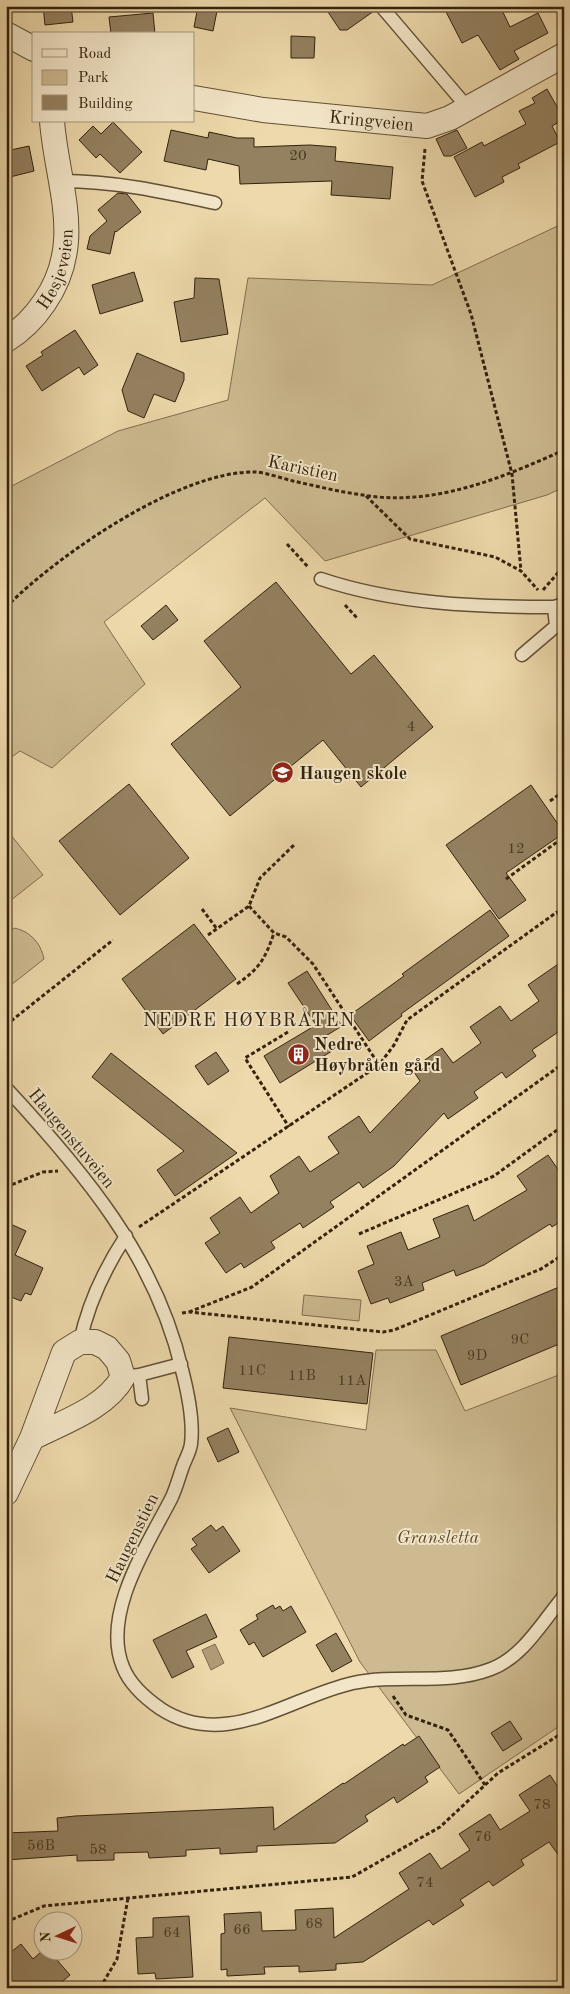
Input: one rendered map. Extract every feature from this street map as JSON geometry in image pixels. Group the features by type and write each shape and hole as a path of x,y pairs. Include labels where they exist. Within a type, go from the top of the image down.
{"street":[{"path":"6,34 32,49"},
{"name":"Kringveien","path":"195,98 263,110 426,126 450,118 564,55"},
{"name":"Hesjeveien","path":"6,340 33,319 54,289 64,265 67,229 62,181 52,122"},
{"path":"6,1494 32,1438 64,1352 80,1342 95,1342 107,1348 131,1376 100,1403 32,1438"}],"lane":[{"path":"381,6 468,108"},
{"path":"62,181 89,181 150,189 215,203"},
{"path":"321,579 354,590 450,604 559,605 556,626 522,655"},
{"name":"Haugenstuveien","path":"6,1088 80,1170 126,1236"},
{"path":"80,1342 84,1321 111,1259 126,1236"},
{"name":"Haugenstien","path":"126,1236 165,1316 175,1341 189,1398 191,1445 173,1495 141,1556 122,1600 118,1641 122,1666 142,1696 171,1715 207,1724 246,1722 319,1692 355,1682 459,1678 494,1668 522,1649 564,1596"},
{"path":"142,1398 131,1376 181,1364"}],"path":[{"path":"426,126 422,181 471,314 512,474 521,571"},
{"name":"Karistien","path":"6,607 79,547 134,513 186,488 216,478 256,472 365,496 411,498 492,481 564,450"},
{"path":"365,496 410,539 495,557 521,571 540,592 564,566"},
{"path":"550,801 564,791"},
{"path":"506,879 564,837"},
{"path":"208,936 249,906 260,878 294,845"},
{"path":"249,906 274,933 286,937 313,964 379,1065"},
{"path":"202,909 217,929"},
{"path":"126,1236 379,1065 394,1045 407,1020 557,912 564,922"},
{"path":"237,984 255,972 263,962 274,933"},
{"path":"6,1025 113,940"},
{"path":"288,1032 245,1058 288,1127"},
{"path":"165,1316 189,1312 252,1287 564,1063"},
{"path":"360,1234 494,1176 564,1125"},
{"path":"6,1187 43,1172 80,1170"},
{"path":"189,1312 383,1332 394,1330 541,1269 564,1254"},
{"path":"381,1680 406,1715 448,1730 485,1785"},
{"path":"6,1922 44,1906 352,1877 440,1827 498,1773 564,1732"},
{"path":"100,1988 117,1959 128,1898"}],"green space":[{"path":"564,223 564,487 547,495 325,561 265,498 104,622 145,684 52,768 20,751 6,761 6,489 118,431 228,400 248,278 432,285"},
{"path":"6,829 43,875 6,904"},
{"path":"14,928 25,932 34,939 43,953 44,959 6,989 6,935"},
{"path":"304,1295 361,1300 359,1321 302,1315"},
{"name":"Gransletta","path":"376,1350 436,1350 465,1411 564,1373 564,1723 459,1794 360,1662 230,1408 366,1430"}],"shaded area":[{"path":"215,1644 224,1663 211,1670 202,1650"}],"building":[{"path":"43,6 71,6 73,22 45,25"},
{"path":"198,6 218,6 213,31 194,27"},
{"path":"324,6 373,6 374,11 347,30 340,30"},
{"path":"443,6 500,6 510,27 538,13 548,33 514,51 519,59 500,70 478,35 462,43"},
{"path":"153,13 155,32 111,32 109,17"},
{"path":"291,36 315,37 314,58 291,58"},
{"path":"547,89 564,119 552,126 560,142 518,164 520,168 502,177 504,182 475,197 454,157 482,142 484,146 526,124 519,111 535,103 532,98"},
{"path":"113,122 142,152 120,173 100,154 96,158 79,140 93,126 101,134"},
{"path":"171,130 208,138 209,132 237,138 254,138 254,147 310,145 336,147 335,161 393,167 390,199 331,195 332,181 240,184 239,166 208,159 206,170 164,161"},
{"path":"457,130 467,148 451,156 444,156 436,139"},
{"path":"29,146 34,171 6,178 6,151"},
{"path":"118,193 127,194 141,212 115,231 110,254 87,249 90,236 107,221 98,210"},
{"path":"134,272 143,301 100,314 92,285"},
{"path":"195,278 219,279 228,334 181,342 174,302 194,298"},
{"path":"75,330 98,365 84,375 79,367 42,391 26,366 43,355 41,352"},
{"path":"137,353 184,373 184,380 175,402 154,394 144,418 128,411 122,390"},
{"path":"276,582 351,674 374,655 433,727 361,787 323,740 230,816 171,744 241,687 204,641"},
{"path":"166,605 178,620 153,640 141,626"},
{"path":"129,784 189,858 120,915 59,841"},
{"path":"531,785 564,833 506,873 526,900 499,919 446,845"},
{"path":"490,910 509,936 401,1014 402,1016 369,1041 350,1015 404,976 402,974"},
{"path":"194,924 236,979 163,1034 122,979"},
{"path":"564,960 564,1028 532,1050 536,1056 506,1078 502,1072 474,1092 478,1098 448,1119 444,1113 394,1166 363,1188 359,1182 330,1202 334,1207 303,1228 300,1223 271,1242 275,1248 244,1268 241,1263 226,1273 205,1243 220,1233 210,1218 240,1197 251,1213 279,1193 270,1176 299,1156 310,1172 339,1153 328,1137 359,1116 370,1133 420,1081 412,1069 442,1048 453,1063 481,1043 470,1027 500,1006 511,1021 539,1001 528,985"},
{"path":"307,971 342,1026 324,1037 332,1051 280,1083 264,1056 316,1025 288,983"},
{"path":"216,1052 229,1071 208,1085 195,1066"},
{"path":"111,1053 237,1153 175,1196 157,1170 184,1151 92,1077"},
{"path":"548,1155 564,1178 564,1219 552,1227 550,1224 484,1265 456,1276 454,1270 422,1283 424,1290 390,1303 388,1298 371,1304 358,1271 374,1264 367,1246 401,1232 408,1250 440,1237 433,1219 468,1205 474,1221 527,1190 517,1176"},
{"path":"6,1222 26,1231 15,1255 43,1268 31,1295 25,1293 21,1301 6,1295"},
{"path":"564,1285 564,1342 461,1385 441,1336"},
{"path":"229,1337 373,1353 367,1404 223,1388"},
{"path":"228,1428 239,1452 218,1462 207,1438"},
{"path":"211,1525 216,1531 223,1526 240,1551 209,1573 191,1549 197,1545 192,1539"},
{"path":"273,1605 275,1609 280,1606 283,1611 291,1606 306,1632 263,1657 254,1642 249,1645 240,1630 258,1619 256,1615"},
{"path":"206,1614 217,1637 186,1651 194,1667 172,1678 153,1640"},
{"path":"336,1633 352,1661 332,1672 316,1645"},
{"path":"510,1721 522,1739 503,1751 491,1733"},
{"path":"419,1736 440,1767 425,1777 428,1782 397,1803 394,1797 365,1816 368,1821 335,1843 257,1846 257,1852 220,1854 220,1848 186,1850 186,1856 149,1858 148,1852 114,1853 114,1860 77,1861 77,1855 6,1860 6,1833 58,1831 57,1818 273,1807 274,1830 403,1744 404,1746"},
{"path":"550,1775 564,1796 564,1863 549,1842 521,1860 524,1865 493,1886 489,1881 460,1900 464,1905 433,1925 429,1920 363,1962 336,1964 336,1970 299,1972 299,1966 264,1967 265,1974 227,1976 227,1969 221,1970 221,1934 225,1933 224,1914 261,1912 262,1931 296,1930 295,1910 333,1908 334,1938 409,1889 399,1873 430,1853 441,1869 470,1850 459,1834 490,1814 500,1830 530,1811 519,1795"},
{"path":"189,1916 193,1977 156,1979 155,1973 138,1974 136,1938 153,1937 153,1918"},
{"path":"21,1944 32,1958 32,1962 59,1962 70,1975 55,1988 6,1988 6,1956"}],"place":[{"name":"Haugen skole","path":"283,773"},
{"name":"Nedre Høybråten gård","path":"298,1054"}],"district":[{"name":"NEDRE HØYBRÅTEN","path":"249,1019"}]}
